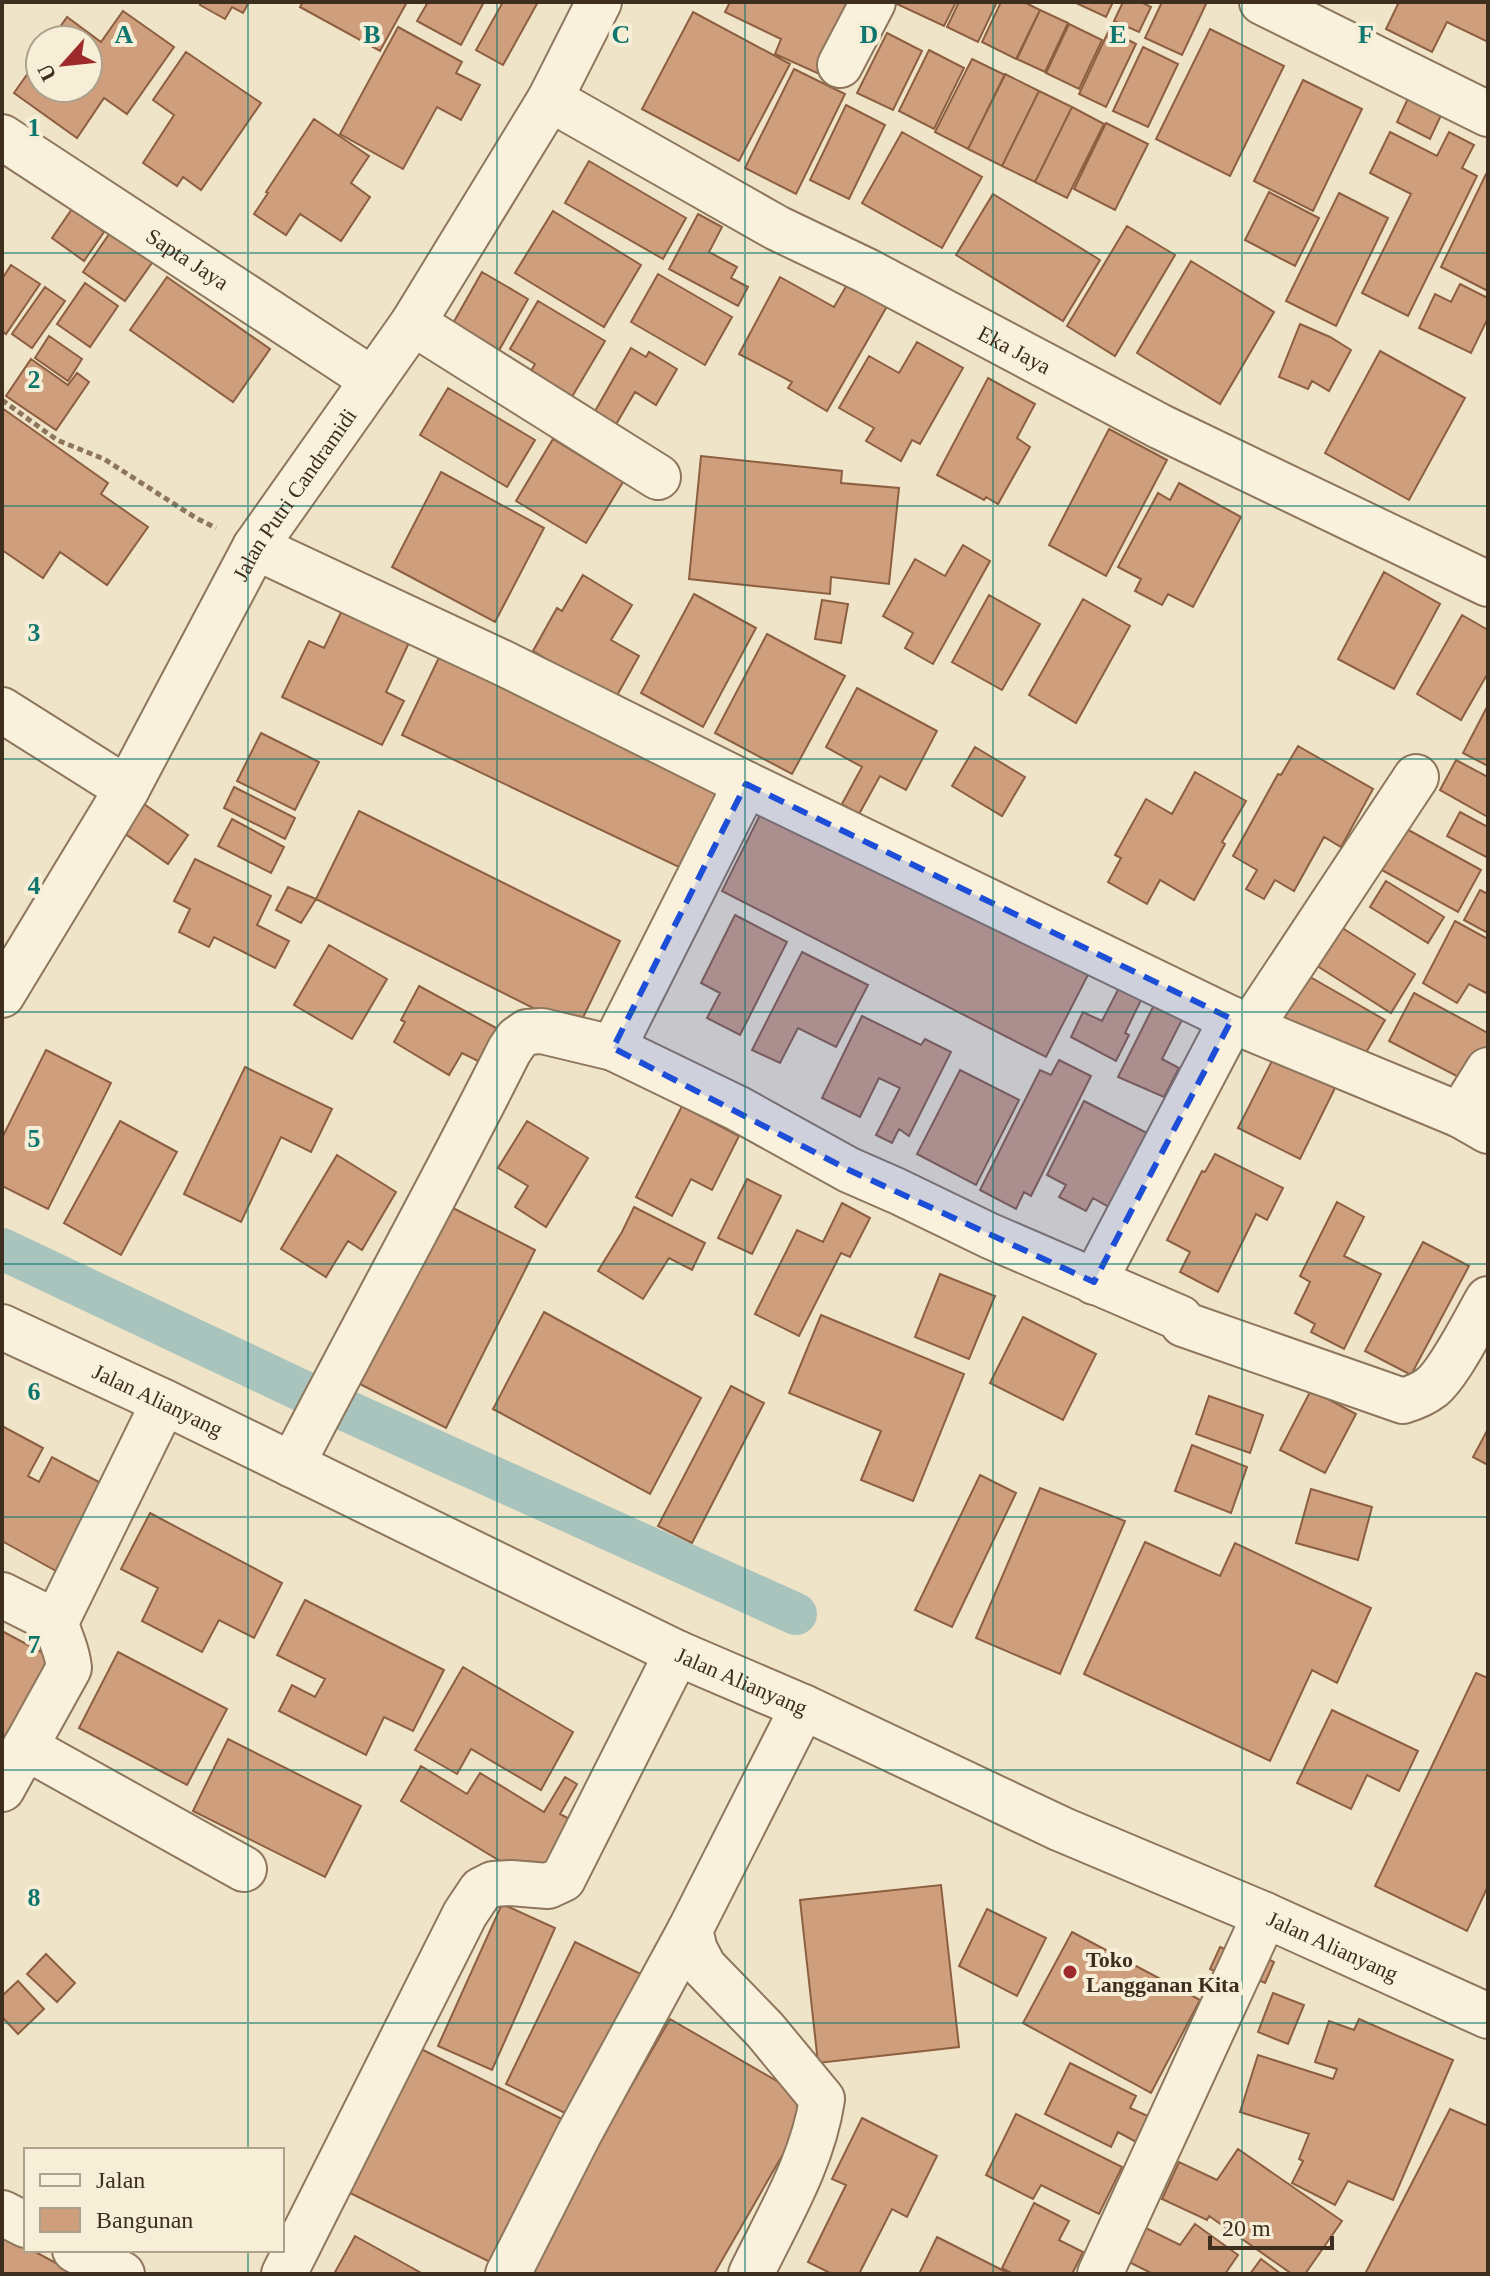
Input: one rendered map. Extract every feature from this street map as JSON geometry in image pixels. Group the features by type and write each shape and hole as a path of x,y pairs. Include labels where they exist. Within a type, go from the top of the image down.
{"street":[{"name":"Jalan Putri Candramidi","path":"9,968 127,789 255,547 413,323 550,99 599,2"},
{"path":"840,65 873,2"},
{"path":"1262,2 1488,114"},
{"name":"Eka Jaya","path":"550,99 777,228 867,271 1161,427 1488,584"},
{"name":"Sapta Jaya","path":"2,137 373,380"},
{"path":"413,323 658,477"},
{"path":"255,547 503,663 1241,1024 1474,1123 1488,1070"},
{"path":"2,710 127,789"},
{"path":"1094,1282 1241,1024 1416,777"},
{"path":"613,1048 746,784"},
{"path":"298,1452 509,1051 517,1039 527,1032 542,1031 613,1048 737,1108 849,1170 990,1236 1180,1318 1183,1324 1403,1401 1433,1386 1444,1374 1488,1299"},
{"name":"Jalan Alianyang","path":"2,1327 164,1402 298,1452 677,1653 803,1707 1061,1829 1265,1915 1488,2016"},
{"path":"2,1789 69,1668 67,1650 56,1622 164,1402"},
{"path":"2,1595 56,1622"},
{"path":"284,2274 465,1914 481,1890 493,1884 548,1886 563,1879 677,1653"},
{"path":"508,2274 579,2134 690,1930 803,1707"},
{"path":"25,1747 244,1869"},
{"path":"1100,2274 1265,1915"},
{"path":"690,1930 695,1950 704,1967 765,2030 822,2099 808,2156 751,2274"},
{"path":"2,2213 24,2224"},
{"path":"79,2252 122,2274"}],"path":[{"path":"2,400 57,440 104,459 196,518 255,547"}],"highlighted area":[{"path":"746,784 1232,1019 1094,1282 849,1170 613,1048"}],"building":[{"path":"202,2 249,2 243,13 232,7 225,19 200,5"},
{"path":"303,2 407,2 380,51 300,7"},
{"path":"428,2 484,2 461,45 417,21"},
{"path":"503,2 538,2 503,65 476,50"},
{"path":"730,2 857,2 826,77 775,54 781,39 725,12"},
{"path":"898,2 956,2 944,26"},
{"path":"959,2 997,2 978,42 947,27"},
{"path":"1001,2 1024,2 1040,10 1016,59 982,42"},
{"path":"1074,2 1113,2 1106,17"},
{"path":"1123,2 1141,2 1151,7 1139,32 1114,21"},
{"path":"1162,2 1207,2 1182,55 1145,38"},
{"path":"1399,2 1488,2 1488,42 1447,22 1432,52 1386,29"},
{"path":"1040,10 1068,23 1045,72 1017,59"},
{"path":"123,11 174,47 127,114 104,98 104,38"},
{"path":"693,12 790,64 739,161 642,109"},
{"path":"67,17 77,24 62,24"},
{"path":"1069,24 1102,40 1079,89 1046,73"},
{"path":"398,27 462,62 456,73 480,85 461,120 437,107 403,169 340,134"},
{"path":"1210,29 1284,66 1230,176 1156,139"},
{"path":"1109,30 1136,44 1106,107 1079,94"},
{"path":"887,33 922,51 893,110 857,93"},
{"path":"1143,47 1178,64 1148,127 1113,111"},
{"path":"929,50 964,68 934,129 899,111"},
{"path":"186,52 261,103 201,190 183,177 177,186 143,163 174,115 153,100"},
{"path":"972,59 1005,75 968,149 935,132"},
{"path":"794,69 845,94 796,194 745,168"},
{"path":"1005,74 1039,91 1002,166 968,149"},
{"path":"24,79 24,100 14,93"},
{"path":"1303,80 1362,109 1313,211 1254,181"},
{"path":"1039,91 1072,107 1035,182 1002,166"},
{"path":"1410,94 1443,111 1430,139 1397,122"},
{"path":"29,104 100,104 77,138"},
{"path":"846,105 885,125 849,199 810,180"},
{"path":"1072,107 1104,124 1067,198 1035,182"},
{"path":"314,119 369,156 351,183 370,197 341,241 300,214 286,235 254,214"},
{"path":"1106,123 1148,144 1115,210 1074,189"},
{"path":"902,132 982,177 942,248 862,203"},
{"path":"1390,132 1437,156 1449,132 1474,145 1462,168 1477,176 1408,316 1362,293 1411,194 1370,173"},
{"path":"589,161 686,218 663,259 565,203"},
{"path":"1488,175 1488,291 1441,267"},
{"path":"1269,192 1319,218 1295,266 1245,240"},
{"path":"1339,193 1388,218 1336,326 1286,301"},
{"path":"993,194 1100,260 1063,321 956,255"},
{"path":"72,209 104,232 84,261 52,238"},
{"path":"553,211 641,265 604,327 515,273"},
{"path":"698,214 722,227 709,252 737,267 731,278 748,287 738,306 669,269"},
{"path":"1127,226 1175,255 1115,356 1067,326"},
{"path":"112,230 154,260 125,301 83,272"},
{"path":"1191,261 1274,312 1220,404 1137,353"},
{"path":"11,265 40,284 6,334 2,331 2,279"},
{"path":"482,272 528,299 489,368 443,341"},
{"path":"658,274 732,317 705,365 631,322"},
{"path":"167,277 270,349 233,402 130,330"},
{"path":"780,277 834,307 851,278 890,301 827,411 788,388 792,382 739,354"},
{"path":"85,283 118,306 90,347 57,324"},
{"path":"1460,284 1488,298 1488,318 1471,353 1419,328 1435,294 1451,302"},
{"path":"45,287 65,301 32,348 12,334"},
{"path":"538,301 605,341 563,412 521,388 535,364 510,349"},
{"path":"1300,324 1351,350 1329,391 1312,381 1308,389 1279,377"},
{"path":"49,336 82,359 68,381 35,358"},
{"path":"917,342 963,368 920,444 912,440 901,461 866,441 874,428 839,408 869,356 899,373"},
{"path":"631,348 646,357 649,352 677,369 656,405 635,392 611,433 590,420"},
{"path":"1380,351 1465,398 1409,500 1325,453"},
{"path":"31,359 68,385 77,373 89,382 56,430 6,396"},
{"path":"988,378 1035,404 1017,438 1030,447 998,504 937,475"},
{"path":"448,388 535,440 507,487 420,435"},
{"path":"2,408 108,483 101,494 148,527 107,585 60,552 43,578 2,550"},
{"path":"1109,429 1167,460 1106,576 1049,545"},
{"path":"553,439 623,482 586,543 516,501"},
{"path":"701,456 842,471 841,483 899,488 889,584 831,577 830,594 689,579"},
{"path":"441,472 544,528 495,622 392,567"},
{"path":"1179,483 1241,517 1193,607 1168,594 1162,605 1135,591 1141,579 1118,567 1158,493 1170,500"},
{"path":"963,545 990,561 933,664 905,648 913,633 883,616 915,559 945,576"},
{"path":"1384,572 1440,604 1394,689 1338,659"},
{"path":"583,575 632,605 611,640 639,656 615,699 533,651 557,608 562,611"},
{"path":"694,594 756,628 703,727 641,693"},
{"path":"989,595 1040,624 1002,690 952,662"},
{"path":"1083,599 1130,626 1076,723 1029,695"},
{"path":"347,600 414,632 386,692 404,701 382,745 282,697 309,641 324,648"},
{"path":"822,600 848,604 841,643 815,639"},
{"path":"1462,615 1488,630 1488,673 1461,720 1417,694"},
{"path":"767,634 845,676 792,774 715,733"},
{"path":"443,649 724,782 683,869 402,735"},
{"path":"857,688 937,731 906,790 880,776 859,814 842,804 862,767 826,747"},
{"path":"1488,705 1488,766 1463,753"},
{"path":"261,733 319,762 295,810 237,781"},
{"path":"1298,746 1373,789 1341,847 1324,837 1294,891 1275,880 1264,899 1246,889 1257,870 1233,856 1278,774 1281,775"},
{"path":"975,747 1025,777 1002,816 952,786"},
{"path":"1456,760 1488,777 1488,817 1440,790"},
{"path":"1195,772 1246,801 1194,900 1160,880 1147,904 1108,882 1121,858 1115,855 1146,799 1172,814"},
{"path":"234,787 295,818 285,839 224,808"},
{"path":"134,797 188,835 168,864 114,826"},
{"path":"767,801 1092,967 1046,1057 722,891"},
{"path":"359,811 620,941 577,1030 316,899"},
{"path":"1460,812 1488,827 1486,857 1447,836"},
{"path":"232,819 284,847 271,873 218,846"},
{"path":"1403,827 1481,870 1458,912 1380,869"},
{"path":"195,859 271,896 257,925 289,941 275,968 214,937 209,947 179,932 190,909 174,901"},
{"path":"1386,881 1444,917 1428,943 1370,907"},
{"path":"288,887 316,899 301,923 276,910"},
{"path":"1480,890 1488,894 1488,933 1464,920"},
{"path":"735,915 787,942 740,1035 707,1018 720,993 701,983"},
{"path":"1455,921 1488,939 1488,994 1469,984 1457,1003 1423,983"},
{"path":"1336,924 1415,974 1391,1013 1311,962"},
{"path":"329,945 387,979 352,1039 294,1005"},
{"path":"802,952 868,985 836,1047 798,1028 780,1063 752,1050"},
{"path":"1298,970 1385,1020 1361,1061 1271,1015"},
{"path":"1122,982 1144,994 1125,1033 1129,1035 1116,1061 1071,1037 1083,1012 1102,1021"},
{"path":"419,986 498,1029 480,1062 462,1053 449,1075 394,1042 405,1022 401,1020"},
{"path":"1160,993 1188,1008 1162,1059 1179,1068 1164,1097 1118,1077"},
{"path":"1414,993 1488,1033 1488,1063 1476,1086 1389,1041"},
{"path":"862,1016 921,1045 925,1039 951,1052 909,1136 899,1129 892,1143 876,1135 900,1088 879,1078 860,1117 822,1098"},
{"path":"1278,1049 1339,1080 1300,1159 1238,1128"},
{"path":"46,1050 111,1083 48,1209 2,1186 2,1138"},
{"path":"1059,1060 1091,1076 1031,1196 1024,1192 1016,1209 980,1190 1040,1070 1051,1075"},
{"path":"245,1067 332,1109 311,1152 281,1137 241,1222 184,1194"},
{"path":"960,1070 1019,1100 976,1185 917,1154"},
{"path":"1084,1101 1147,1133 1109,1207 1093,1198 1086,1211 1059,1197 1066,1185 1047,1175"},
{"path":"682,1106 739,1136 712,1190 691,1179 672,1216 636,1197"},
{"path":"120,1121 177,1152 121,1255 64,1223"},
{"path":"527,1121 588,1158 546,1227 515,1207 528,1186 498,1168"},
{"path":"1215,1154 1283,1188 1267,1220 1256,1214 1218,1292 1180,1272 1190,1252 1167,1240 1202,1171 1205,1172"},
{"path":"337,1155 396,1192 362,1250 348,1241 326,1277 281,1249"},
{"path":"747,1179 781,1196 752,1254 718,1238"},
{"path":"1337,1202 1364,1217 1344,1256 1381,1274 1344,1349 1311,1332 1315,1324 1295,1313 1310,1282 1300,1276"},
{"path":"842,1203 870,1218 850,1257 841,1253 799,1336 755,1314 797,1230 823,1242"},
{"path":"449,1206 535,1250 446,1428 360,1384"},
{"path":"634,1207 705,1243 692,1270 669,1258 643,1299 598,1271"},
{"path":"1423,1242 1469,1266 1411,1375 1365,1351"},
{"path":"940,1274 995,1296 969,1359 915,1337"},
{"path":"544,1312 701,1398 650,1494 493,1409"},
{"path":"821,1315 964,1374 913,1501 861,1480 881,1431 789,1393"},
{"path":"1023,1317 1096,1354 1063,1420 990,1383"},
{"path":"731,1386 764,1403 692,1543 658,1526"},
{"path":"1311,1390 1356,1414 1325,1473 1280,1450"},
{"path":"1209,1396 1263,1415 1250,1453 1196,1434"},
{"path":"2,1426 43,1448 28,1476 39,1482 52,1457 112,1489 65,1576 2,1541"},
{"path":"1488,1429 1488,1465 1473,1457"},
{"path":"1192,1445 1247,1467 1231,1513 1175,1491"},
{"path":"980,1475 1016,1493 952,1627 915,1610"},
{"path":"1040,1488 1125,1521 1060,1674 976,1638"},
{"path":"1311,1489 1372,1507 1358,1560 1296,1543"},
{"path":"150,1513 282,1583 254,1638 219,1620 202,1652 142,1621 158,1588 121,1569"},
{"path":"1145,1542 1220,1576 1235,1543 1371,1608 1337,1683 1312,1670 1270,1761 1084,1674"},
{"path":"305,1600 444,1670 413,1731 384,1717 366,1755 279,1711 292,1685 315,1697 325,1679 277,1655"},
{"path":"2,1631 54,1659 2,1755"},
{"path":"118,1652 227,1709 187,1785 79,1728"},
{"path":"463,1667 573,1732 541,1790 471,1749 457,1774 415,1750"},
{"path":"1476,1673 1488,1678 1488,1886 1467,1931 1375,1886"},
{"path":"1332,1710 1418,1751 1399,1791 1367,1775 1351,1809 1297,1783"},
{"path":"228,1739 361,1806 325,1877 193,1811"},
{"path":"421,1766 467,1794 480,1773 544,1812 565,1777 577,1784 560,1814 575,1822 546,1872 530,1862 523,1875 401,1801"},
{"path":"941,1885 959,2047 818,2063 800,1900"},
{"path":"502,1904 555,1928 492,2070 438,2046"},
{"path":"987,1909 1046,1938 1017,1996 959,1966"},
{"path":"1072,1932 1200,2000 1151,2093 1023,2023"},
{"path":"575,1942 647,1977 577,2119 506,2084"},
{"path":"1220,1947 1238,1955 1228,1978 1210,1969"},
{"path":"1250,1951 1274,1962 1265,1983 1241,1972"},
{"path":"46,1954 75,1983 57,2002 27,1974"},
{"path":"18,1981 44,2009 18,2034 2,2017 2,1996"},
{"path":"1273,1993 1304,2005 1288,2044 1258,2032"},
{"path":"670,2019 813,2102 714,2274 523,2274"},
{"path":"1359,2019 1453,2060 1393,2200 1348,2181 1335,2205 1292,2183 1303,2161 1299,2159 1309,2134 1240,2112 1258,2055 1333,2079 1337,2069 1315,2062 1329,2021 1354,2030"},
{"path":"419,2048 562,2119 492,2263 348,2192"},
{"path":"1070,2063 1136,2096 1130,2108 1150,2117 1138,2143 1118,2132 1111,2147 1045,2114"},
{"path":"1450,2109 1488,2126 1488,2274 1365,2274"},
{"path":"1016,2114 1122,2167 1099,2214 1041,2185 1033,2199 986,2175"},
{"path":"862,2118 937,2156 907,2217 892,2209 859,2274 832,2274 808,2262 846,2185 832,2179"},
{"path":"1238,2149 1342,2221 1305,2274 1292,2274 1209,2216 1207,2220 1162,2199 1179,2162 1217,2180"},
{"path":"1034,2203 1069,2221 1059,2240 1083,2252 1072,2274 1013,2274 1002,2268"},
{"path":"1195,2224 1238,2255 1225,2274 1153,2274 1129,2262 1146,2228 1180,2245"},
{"path":"2,2234 24,2246 24,2252 36,2252 76,2274 2,2274"},
{"path":"355,2236 423,2274 334,2274"},
{"path":"937,2237 1010,2274 919,2274"},
{"path":"1261,2259 1281,2274 1250,2274"}],"waterway":[{"path":"2,1249 294,1387 796,1614"}],"place":[{"name":"Toko Langganan Kita","path":"1070,1972"}]}
